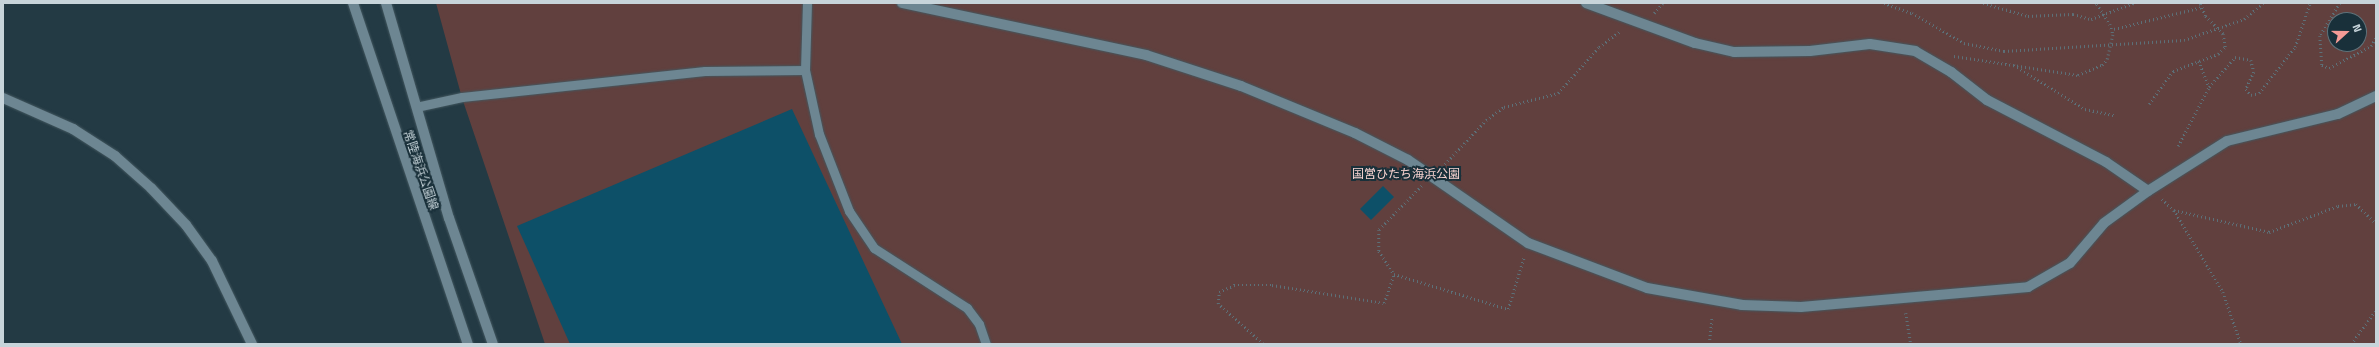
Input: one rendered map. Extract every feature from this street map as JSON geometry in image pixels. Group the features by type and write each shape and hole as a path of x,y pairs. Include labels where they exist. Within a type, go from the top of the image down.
{"street":[{"name":"常陸海浜公園線","path":"353,3 468,344"},
{"name":"常陸海浜公園線","path":"386,3 449,218 493,344"},
{"path":"902,3 1146,55 1241,86 1355,133 1408,160 1528,243 1647,288 1742,305 1801,307 2028,287 2070,263 2104,223 2148,191 2227,141 2338,114 2376,96"},
{"path":"1586,3 1632,22 1734,52 1810,51 1870,44 1915,51 1931,59 1987,100 2106,162 2148,191"},
{"path":"3,98 73,129 115,156 151,188 186,225 212,261 252,344"}],"lane":[{"path":"807,3 805,70 819,134 849,211 864,234 887,258 967,308 979,324 986,344"},
{"path":"416,106 462,98 706,71 805,70"}],"path":[{"path":"1649,16 1663,3"},
{"path":"1884,3 1912,13 1964,43 2004,51 2184,40 2244,19 2263,3"},
{"path":"1983,3 2028,16 2073,14 2091,19 2134,3"},
{"path":"2149,104 2173,71 2199,61 2225,48 2225,38 2217,29 2200,3"},
{"path":"2178,146 2209,87 2235,57 2244,56 2255,68 2246,83 2247,91 2259,93 2295,47 2310,3"},
{"path":"2340,3 2320,36 2322,65 2329,68 2371,46 2376,37"},
{"path":"2096,4 2114,29"},
{"path":"2114,29 2202,7"},
{"path":"1439,170 1486,120 1504,107 1558,93 1599,46 1632,22"},
{"path":"1931,59 1940,55 2011,64 2078,75 2102,65 2107,59 2114,29"},
{"path":"2199,61 2209,87"},
{"path":"2011,64 2085,109 2114,116"},
{"path":"1424,183 1379,230 1379,251 1394,274 1508,309 1525,253"},
{"path":"2148,191 2174,210 2223,292 2240,344"},
{"path":"2174,210 2269,232 2338,206 2356,204 2376,223"},
{"path":"1263,344 1218,304 1219,292 1234,285 1272,285 1384,303 1394,274"},
{"path":"1905,308 1911,344"},
{"path":"2352,344 2376,310"},
{"path":"1709,344 1712,317"}],"green space":[{"name":"国営ひたち海浜公園","path":"436,3 2376,3 2376,344 545,344 462,98"}],"building":[{"path":"792,109 902,344 570,344 517,226"},
{"path":"1383,186 1394,197 1371,220 1360,209"}]}
